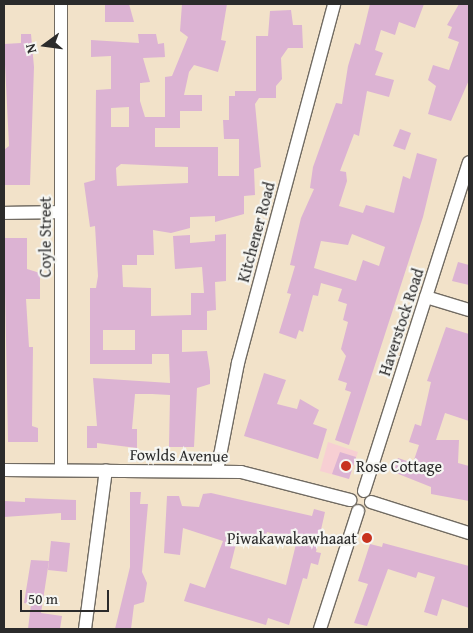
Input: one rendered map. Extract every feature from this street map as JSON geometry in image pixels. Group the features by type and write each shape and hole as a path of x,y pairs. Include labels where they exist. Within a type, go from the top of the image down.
{"street":[{"name":"Coyle Street","path":"60,470 61,4"},
{"name":"Kitchener Road","path":"217,471 238,363 334,4"},
{"name":"Haverstock Road","path":"364,491 469,162"},
{"path":"4,212 61,212"},
{"path":"426,297 469,310"},
{"name":"Fowlds Avenue","path":"4,470 217,471 273,478 350,500"},
{"path":"85,629 106,470"},
{"path":"358,511 350,500 355,492 364,491 371,502 469,533"},
{"path":"358,511 367,510 371,502"},
{"path":"320,629 358,511"}],"shaded area":[{"path":"328,442 358,452 349,479 320,471"}],"building":[{"path":"105,4 129,4 134,22 105,22"},
{"path":"182,4 227,4 221,40 226,41 218,72 194,65 189,72 184,95 202,95 202,111 180,111 180,128 155,128 155,147 218,147 218,176 239,176 239,139 224,139 223,120 229,120 229,96 235,96 235,91 256,91 256,36 268,36 270,11 291,10 293,25 302,25 303,48 288,48 281,58 282,79 276,86 276,98 259,98 255,104 261,167 254,169 255,195 244,196 244,214 215,222 215,216 190,217 190,228 171,233 153,230 154,255 137,255 137,265 122,265 123,287 151,288 151,316 191,315 191,293 204,293 202,267 175,269 173,236 190,235 190,243 215,241 215,235 226,234 226,281 215,282 216,310 207,311 207,330 182,330 182,352 207,351 210,371 210,384 197,388 194,447 169,447 170,395 135,394 132,429 137,429 137,448 97,443 97,448 87,448 87,426 97,426 93,378 170,383 169,354 152,354 152,364 90,364 90,288 96,288 98,276 95,226 90,227 84,183 95,180 96,90 111,89 111,56 91,57 91,40 139,43 138,34 156,34 158,44 164,43 165,57 143,58 150,82 140,83 140,101 145,117 165,117 165,77 172,76 188,37 180,31","holes":["129,107 129,127 111,127 111,108","121,164 188,167 188,183 117,186 116,168","103,330 135,330 135,350 103,350"]},
{"path":"370,4 424,4 415,28 399,22 395,35 381,30 375,50 383,53 375,75 394,80 389,97 367,91 359,136 354,134 340,171 346,172 347,181 339,206 363,213 366,205 394,213 403,176 410,179 417,153 437,159 423,217 349,445 335,440 351,392 345,390 347,383 338,380 346,356 341,349 348,322 343,320 347,304 338,301 342,289 321,283 318,296 313,295 303,332 299,330 296,339 279,333 291,294 287,293 295,266 290,265 301,218 314,189 310,188 313,167 336,103 342,104 348,66 355,43 360,45","holes":["352,234 385,247 379,266 363,260 356,281 314,268 321,241 348,245"]},
{"path":"459,4 469,4 469,80 451,121 428,114 436,86 428,80 433,65 449,70 459,42 448,38 452,27 447,25"},
{"path":"21,34 31,34 34,67 30,185 4,185 4,150 9,146 4,44 21,43"},
{"path":"400,129 411,133 405,150 393,146"},
{"path":"4,238 27,238 27,269 40,273 40,299 26,299 29,347 33,347 32,426 38,428 38,442 8,442"},
{"path":"458,262 469,265 469,285 452,281"},
{"path":"446,327 469,334 469,421 445,413 436,440 459,440 458,463 469,466 469,501 431,494 431,487 396,473 395,468 398,458 413,463 419,445 409,442 415,424 421,426 431,382 427,381"},
{"path":"264,373 286,380 277,404 297,409 300,399 319,410 313,424 327,429 318,459 244,436"},
{"path":"340,452 356,457 349,479 332,474"},
{"path":"130,492 141,492 140,504 148,504 142,572 147,583 144,602 134,605 131,629 115,629 130,567"},
{"path":"211,493 312,516 314,509 325,512 316,552 321,553 318,565 311,563 307,579 303,578 289,625 268,618 266,625 184,601 190,583 205,588 223,541 183,528 180,555 164,553 167,496 179,496 182,506 199,507 203,494","holes":["267,532 297,540 286,585 230,568 238,536 264,543"]},
{"path":"25,498 76,500 76,520 61,520 61,513 4,517 4,501 25,502"},
{"path":"51,541 70,543 67,572 48,570"},
{"path":"383,543 469,566 469,608 442,599 437,616 424,612 435,577 418,572 416,578 388,569 367,626 354,623 368,584 358,581 370,544 382,547"},
{"path":"31,560 49,561 41,613 62,616 60,629 28,629 31,604 24,603"}],"place":[{"name":"Rose Cottage","path":"346,466"},
{"name":"Piwakawakawhaaat","path":"367,538"}]}
